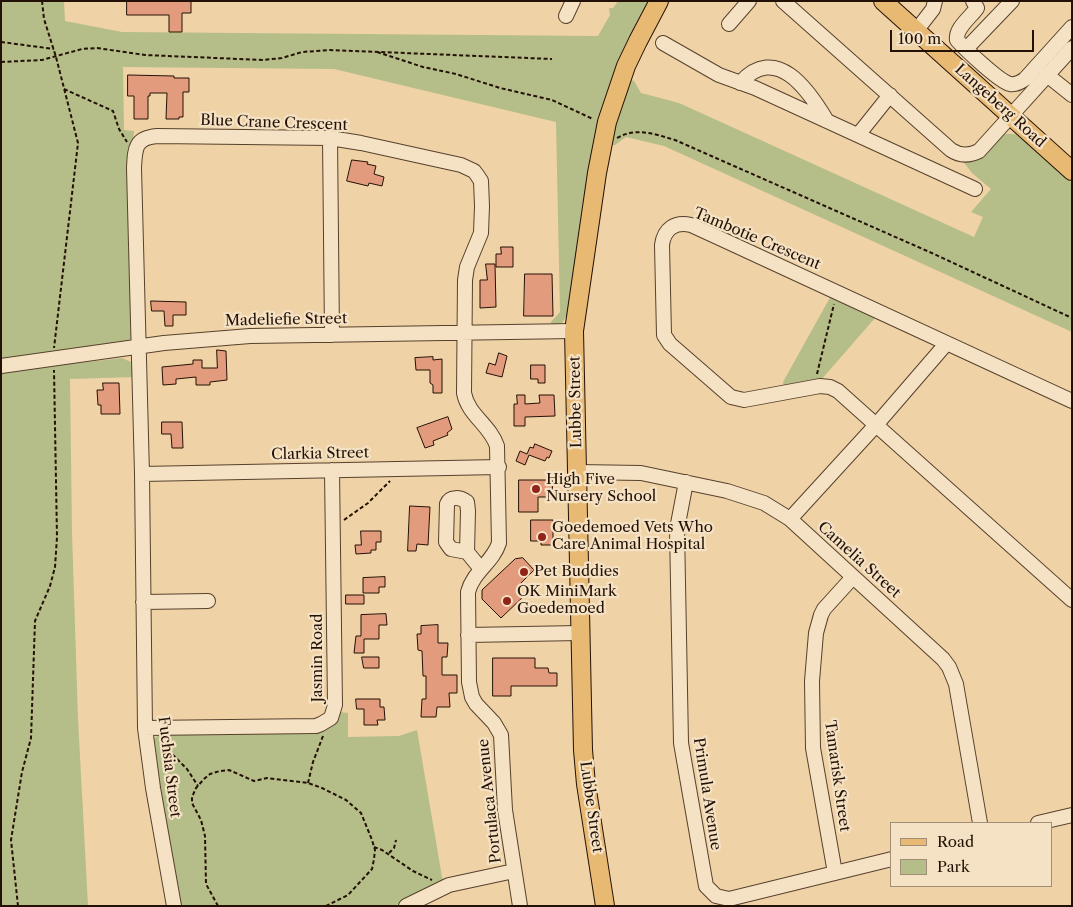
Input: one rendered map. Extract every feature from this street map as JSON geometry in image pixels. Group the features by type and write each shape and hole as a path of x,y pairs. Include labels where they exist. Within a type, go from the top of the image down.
{"main road":[{"name":"Lubbe Street","path":"605,906 585,767 582,730 574,330 594,190 607,122 626,66 659,1"},
{"name":"Langeberg Road","path":"883,1 1072,171"}],"street":[{"path":"566,16 573,1"},
{"path":"729,24 749,1"},
{"path":"783,1 951,150 963,155 979,151 1072,48"},
{"path":"912,28 930,1"},
{"path":"912,28 933,9 936,1"},
{"path":"973,1 977,8 958,31 957,40 1002,80 1014,84 1025,79 1072,27"},
{"path":"966,49 1011,2"},
{"path":"663,43 719,75 827,120 975,189"},
{"path":"740,83 752,70 771,67 780,69 794,78 807,91 827,120"},
{"path":"1047,75 1072,95"},
{"path":"858,135 890,95"},
{"name":"Blue Crane Crescent","path":"135,152 143,138 157,136 330,138 461,165 474,171 480,181 482,227 465,274 465,333"},
{"path":"330,138 332,335"},
{"path":"135,152 138,348"},
{"name":"Tambotie Crescent","path":"1072,401 691,225 684,223 670,227 663,240 663,330 670,344 730,397 744,400 814,386 825,386 838,391 1072,600"},
{"name":"Madeliefie Street","path":"1,366 208,338 574,330"},
{"name":"Portulaca Avenue","path":"465,333 463,355 466,400 468,407 495,440 498,452 499,543 493,556 472,581 468,592 469,682 472,697 476,704 494,723 501,735 505,810 520,906"},
{"path":"790,519 876,425 946,344"},
{"name":"Fuchsia Street","path":"138,348 142,474 143,602 153,788 174,906"},
{"name":"Clarkia Street","path":"142,474 498,467"},
{"name":"Jasmin Road","path":"150,728 321,724 332,718 335,705 332,470"},
{"name":"Camelia Street","path":"578,472 641,473 727,491 764,504 790,519 943,659 949,667 956,684 980,822"},
{"name":"Primula Avenue","path":"686,482 677,529 681,743 706,886 716,896 729,899 890,859"},
{"path":"467,552 481,569"},
{"name":"Tamarisk Street","path":"835,873 813,748 812,681 816,633 820,615 853,577"},
{"path":"143,602 208,601"},
{"path":"468,635 580,633"},
{"path":"1042,822 1072,815"},
{"path":"406,906 457,883 514,871"}],"path":[{"path":"18,906 11,840 22,772 31,738 35,620 50,586 56,547 55,385 53,359 78,143 54,49 44,19 42,1"},
{"path":"1,42 54,49"},
{"path":"1,62 32,62 82,49 97,48 145,55 263,60 274,60 314,51 375,51 552,59"},
{"path":"375,51 413,65 456,74 500,88 552,100 594,120"},
{"path":"64,89 113,111 118,129 135,152"},
{"path":"613,140 635,131 675,140 934,254 1072,318"},
{"path":"814,386 837,291"},
{"path":"333,529 368,503 390,483 391,469"},
{"path":"308,783 313,762 324,736 321,724"},
{"path":"150,728 187,769 198,786"},
{"path":"218,906 206,884 207,856 204,827 192,803 193,794 198,786 210,774 225,770 235,772 254,781 267,778 308,783 334,793 361,813 374,846 374,859 367,876 348,896 326,906"},
{"path":"388,854 394,848 396,840"},
{"path":"374,846 413,872 432,880 438,890"}],"green space":[{"path":"1,1 64,1 65,21 122,32 598,36 610,15 609,8 613,8 618,1 651,1 639,21 569,312 562,323 552,326 551,322 560,312 556,122 334,69 123,67 124,130 134,131 133,141 128,152 131,341 1,361"},
{"path":"631,80 634,81 641,93 679,103 974,237 983,217 971,212 991,189 972,173 962,160 996,137 1011,134 1018,135 1072,183 1072,332 664,146 626,137 615,145 611,145 620,110"},
{"path":"832,294 875,318 821,380 784,387 783,382"},
{"path":"122,358 131,362 134,377 70,379 72,533 78,719 88,906 1,906 1,372"},
{"path":"340,712 348,713 348,737 399,736 417,730 442,877 445,882 394,906 178,906 150,745 153,739 162,733 315,730"}],"building":[{"path":"127,1 191,1 191,13 182,13 182,32 169,32 169,15 127,15"},
{"path":"128,75 189,78 189,92 183,92 183,117 179,117 179,119 166,119 167,93 150,93 150,96 148,96 148,119 134,119 134,96 128,96"},
{"path":"352,160 368,162 367,164 376,166 374,174 384,177 382,186 369,183 368,186 347,181"},
{"path":"501,247 513,247 513,267 496,267 496,254 501,254"},
{"path":"486,264 495,264 496,307 480,308 480,280 487,280"},
{"path":"525,274 552,274 553,316 524,316"},
{"path":"151,301 186,302 186,315 173,315 173,326 165,326 164,311 152,311"},
{"path":"217,350 226,351 227,380 210,382 210,385 196,385 196,377 176,379 176,384 163,385 162,367 193,364 193,360 202,360 202,368 217,368"},
{"path":"499,353 507,356 502,377 486,373 489,363 495,365"},
{"path":"433,357 433,360 442,359 442,393 433,393 433,385 430,383 430,370 416,370 415,358"},
{"path":"531,365 545,365 545,383 538,383 538,379 531,379"},
{"path":"103,383 119,383 120,414 101,414 97,390 103,390"},
{"path":"517,395 525,395 525,404 540,403 539,395 554,395 555,416 525,417 525,426 514,426 514,404 517,404"},
{"path":"448,417 452,429 447,433 448,435 433,441 434,445 425,448 417,428"},
{"path":"162,422 182,422 183,448 172,448 171,434 162,434"},
{"path":"535,444 552,451 549,458 547,457 545,461 529,455 525,465 516,461 520,451 527,454 530,447 533,448"},
{"name":"High Five Nursery School","path":"519,480 552,480 553,497 538,497 538,512 519,512"},
{"path":"410,506 430,507 428,545 417,544 416,551 408,551"},
{"name":"Goedemoed Vets Who Care Animal Hospital","path":"531,520 553,520 553,545 541,545 541,541 531,541"},
{"path":"361,531 381,531 381,542 376,542 376,550 371,550 371,553 356,554 355,545 361,545"},
{"path":"523,558 534,570 516,588 524,596 501,618 482,599 482,590 515,559"},
{"path":"385,577 385,587 379,587 379,593 363,593 363,578"},
{"path":"346,595 364,595 364,604 346,604"},
{"path":"386,614 387,625 379,625 379,639 364,639 364,653 354,653 356,636 361,636 361,615"},
{"path":"438,625 438,643 448,643 447,657 442,657 442,675 457,675 457,693 449,693 450,707 437,707 436,717 421,717 422,699 426,699 426,676 423,676 422,651 418,650 417,634 421,634 421,626"},
{"path":"362,657 379,657 379,668 364,668"},
{"path":"493,658 535,658 535,668 548,668 549,673 557,673 557,686 511,686 511,696 493,696"},
{"path":"356,699 380,699 380,707 384,707 385,720 377,720 378,725 364,725 364,709 357,709"}],"place":[{"name":"High Five Nursery School","path":"536,489"},
{"name":"Goedemoed Vets Who Care Animal Hospital","path":"542,537"},
{"name":"Pet Buddies","path":"524,572"},
{"name":"OK MiniMark Goedemoed","path":"507,601"}]}
